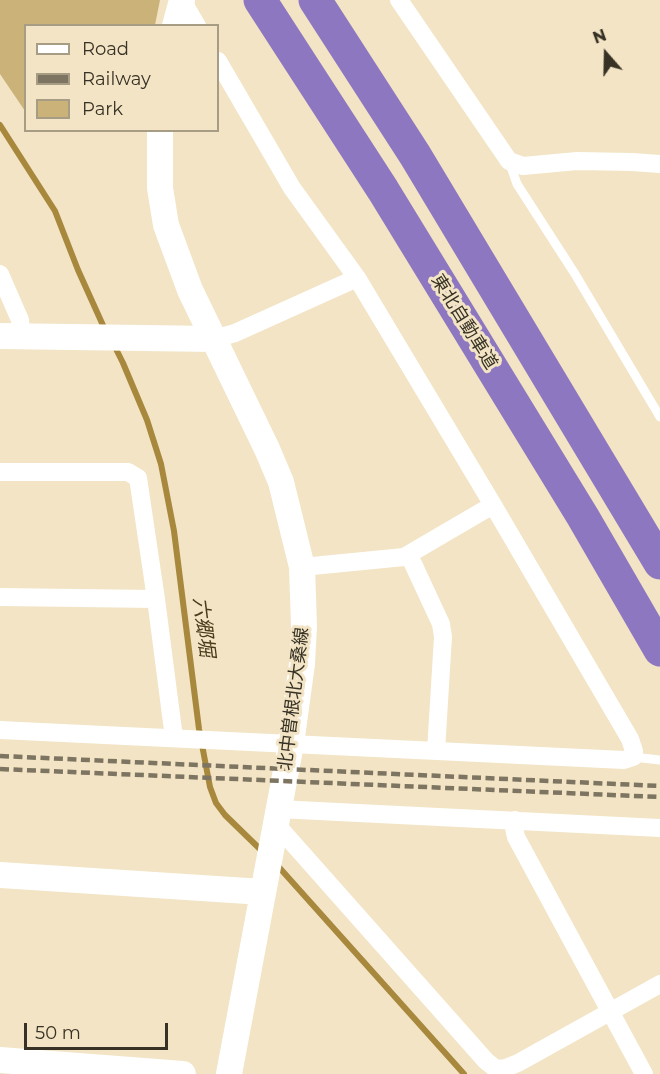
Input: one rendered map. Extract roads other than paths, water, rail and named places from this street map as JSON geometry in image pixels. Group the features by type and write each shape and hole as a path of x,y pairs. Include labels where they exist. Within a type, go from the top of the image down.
{"highway":[{"name":"東北自動車道","path":"260,0 408,231 583,518 660,650"},
{"path":"315,0 415,155 660,563"}],"main road":[{"path":"176,24 182,0"},
{"name":"北中曽根北大桑線","path":"160,132 160,188 166,225 190,290 281,482 302,567 303,655 291,744 229,1074"},
{"path":"11,336 214,339"},
{"path":"0,875 265,884"},
{"path":"0,1060 64,1070 183,1074"}],"street":[{"path":"182,0 195,24"},
{"path":"399,0 509,161 523,166 577,161 660,164"},
{"path":"0,730 624,760 633,757 634,751 630,739 493,505 357,278 292,188 219,63"},
{"path":"0,274 20,320 11,336"},
{"path":"214,339 235,333 357,278"},
{"path":"0,472 128,472 138,478 156,599 181,738"},
{"path":"302,567 409,555 493,505"},
{"path":"409,555 441,624 443,637 436,751"},
{"path":"0,597 156,599"},
{"path":"275,824 515,820 660,828"},
{"path":"515,820 516,837 644,1074"},
{"path":"275,824 486,1061 503,1072 660,984"}],"lane":[{"path":"509,161 517,184 575,274 660,417"},
{"path":"633,757 660,760"}],"waterway":[{"name":"六郷堀","path":"0,125 55,211 106,332"},
{"name":"六郷堀","path":"113,343 147,420 161,464 174,531 199,729 210,787 216,803 225,815 263,852"},
{"name":"六郷堀","path":"277,865 464,1074"}],"railway":[{"path":"0,756 660,786"},
{"path":"0,769 660,797"}]}
